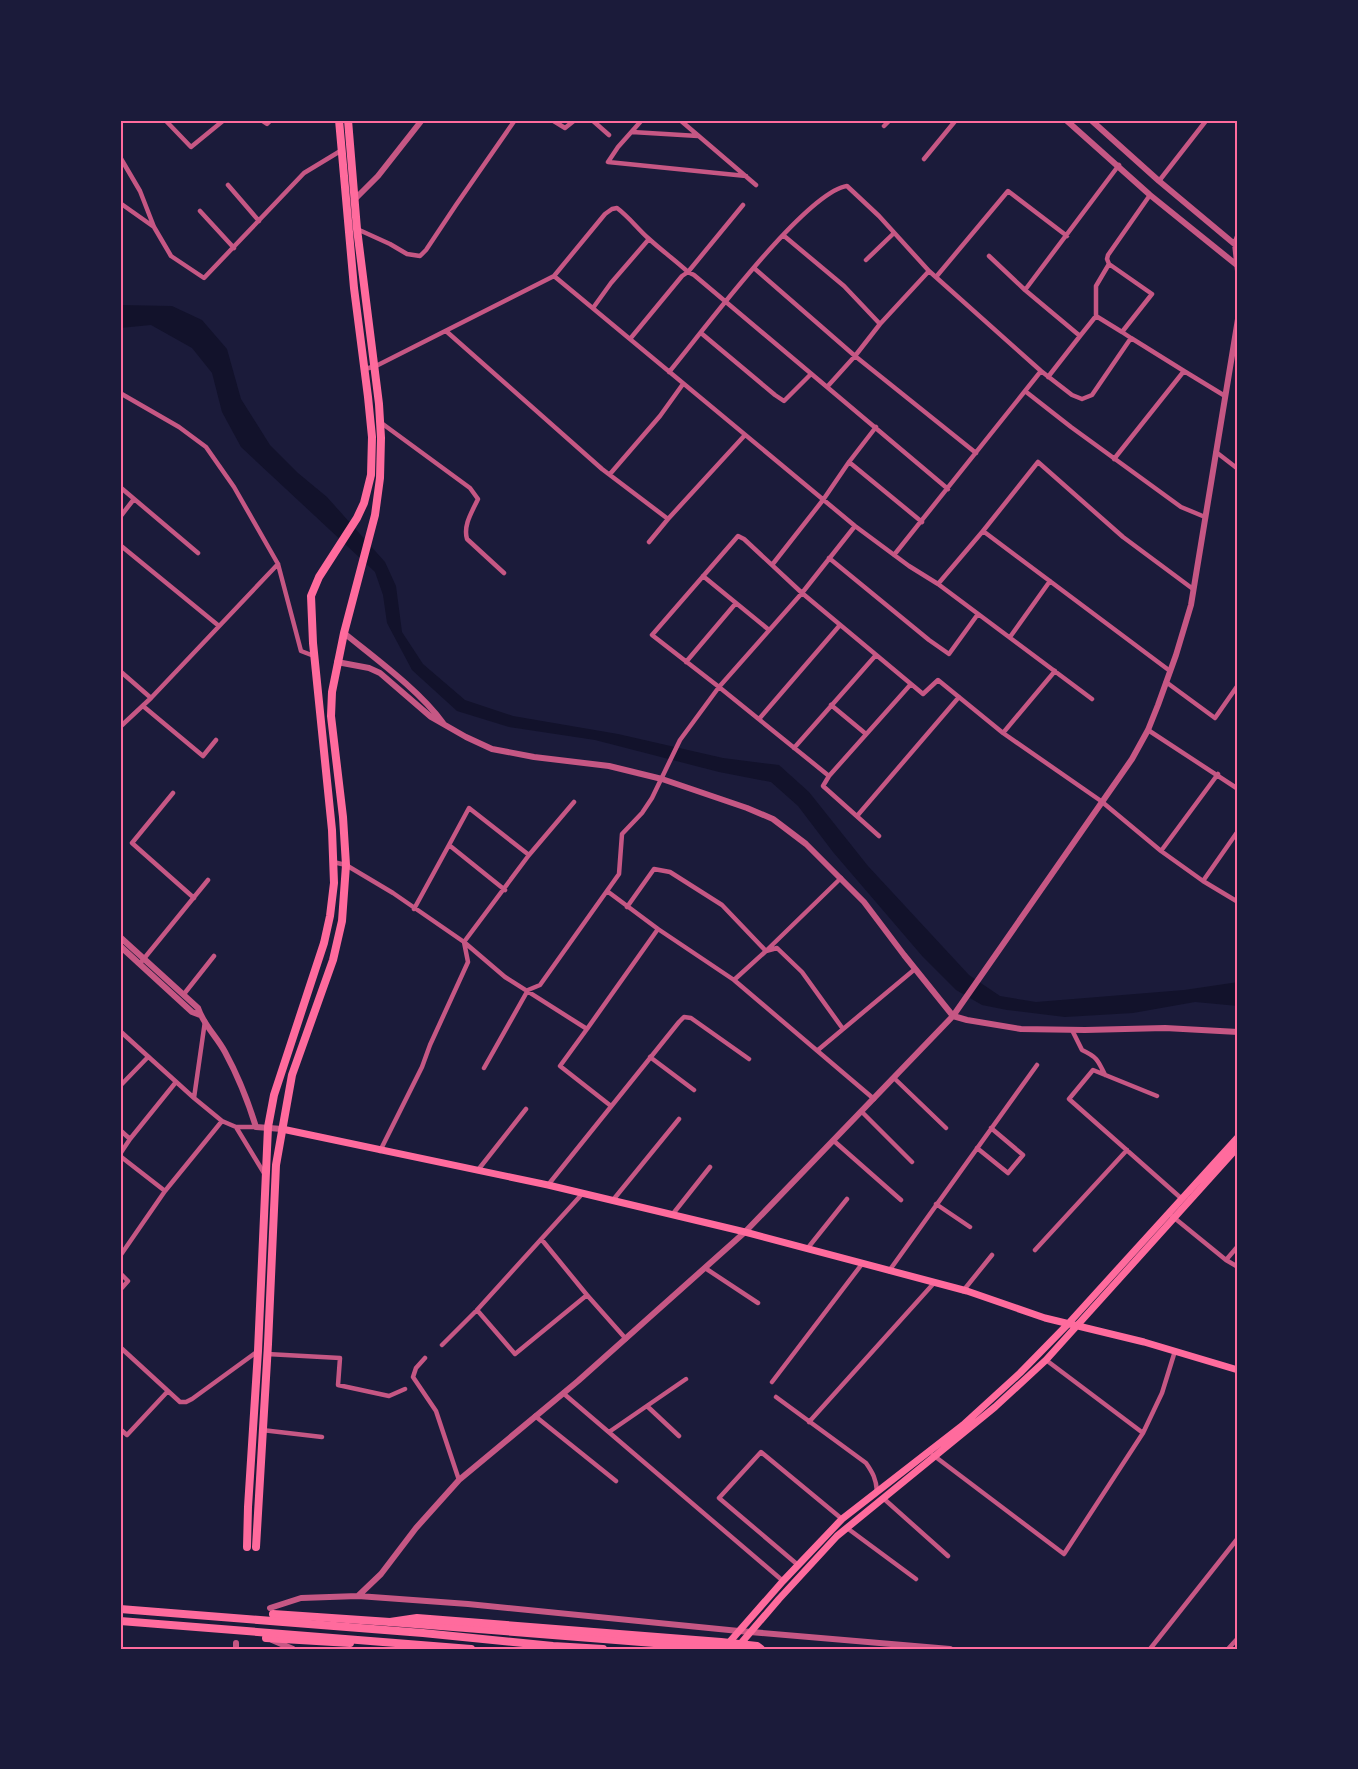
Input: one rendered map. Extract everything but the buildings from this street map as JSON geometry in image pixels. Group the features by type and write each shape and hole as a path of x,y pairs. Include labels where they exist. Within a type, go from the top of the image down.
{"highway":[{"path":"120,1609 603,1649"},
{"path":"390,1622 417,1618 729,1642 757,1646 761,1649"},
{"path":"120,1621 471,1649"},
{"path":"389,1646 400,1649"}],"main road":[{"path":"339,120 353,229 376,366 380,422 380,478 375,515 344,633 332,692 331,716 343,817 345,866 342,921 333,960 292,1075 276,1165 262,1430 252,1547 248,1507 268,1127 274,1095 324,943 334,883 332,830 314,656 311,596 319,577 357,518 364,503 371,475 372,437 354,288 353,229 354,200 348,120"},
{"path":"282,1129 548,1185 745,1232 963,1291 1045,1318 1175,1351 1238,1370"},
{"path":"736,1649 837,1536 1010,1395 1046,1360 1172,1216 1182,1199 1238,1137"},
{"path":"724,1649 783,1581 842,1519 963,1425 1020,1373 1238,1147"},
{"path":"272,1611 730,1649"},
{"path":"266,1638 424,1649"}],"street":[{"path":"167,122 189,146 193,147 224,120"},
{"path":"261,120 267,124 271,120"},
{"path":"354,200 378,176 422,120"},
{"path":"353,229 390,244 406,254 420,256 515,120"},
{"path":"552,120 565,128 575,120"},
{"path":"592,120 609,135"},
{"path":"642,120 608,162 746,176"},
{"path":"680,120 756,185"},
{"path":"884,126 890,120"},
{"path":"924,159 956,120"},
{"path":"1066,120 1150,195 1238,268"},
{"path":"1091,120 1236,246"},
{"path":"1159,181 1204,121"},
{"path":"632,132 698,136"},
{"path":"120,158 140,191 154,227 171,256 204,279 304,173 342,150"},
{"path":"1025,290 1119,165"},
{"path":"228,185 259,221"},
{"path":"669,372 796,220 814,204 842,186 847,186 854,191 928,271 1041,371 1072,395 1082,399 1092,395 1131,338"},
{"path":"936,277 1008,191 1067,236"},
{"path":"1122,332 1152,294 1109,264 1107,259 1150,195"},
{"path":"120,203 154,227"},
{"path":"630,339 743,205"},
{"path":"365,369 376,366 554,276 605,214 617,208 627,215 649,239 727,301 948,489"},
{"path":"200,211 234,248"},
{"path":"866,260 894,233"},
{"path":"783,235 844,286 880,324"},
{"path":"1238,236 1236,246 1238,268"},
{"path":"593,308 649,239"},
{"path":"988,256 1080,336"},
{"path":"1048,377 1096,316 1096,286 1109,264"},
{"path":"754,268 855,356 976,453"},
{"path":"827,387 928,271"},
{"path":"554,276 855,526 938,584 1092,699"},
{"path":"1096,316 1225,396"},
{"path":"358,1596 381,1574 416,1528 459,1480 563,1393 745,1232 953,1016 1132,759 1148,730 1191,605 1225,396 1236,348 1238,319"},
{"path":"446,331 610,474 668,519"},
{"path":"701,333 784,400 811,374"},
{"path":"894,555 1041,371"},
{"path":"1114,459 1184,371"},
{"path":"610,474 660,416 683,384"},
{"path":"1025,391 1180,507 1205,517"},
{"path":"120,393 179,427 206,447 234,487 278,564 301,651 314,656"},
{"path":"380,422 470,488 478,499 467,521 465,531 467,539 504,573"},
{"path":"771,565 823,500 876,426"},
{"path":"649,542 745,435"},
{"path":"1216,452 1238,469"},
{"path":"849,462 922,522"},
{"path":"938,584 1038,462 1123,537 1193,589"},
{"path":"120,487 198,554"},
{"path":"120,517 134,499"},
{"path":"484,1068 528,990 540,985 619,874 622,834 642,813 662,779 680,740 719,687 802,593 855,526"},
{"path":"983,531 1170,671"},
{"path":"828,776 652,635 738,536 923,694 938,680 1003,733 1101,801 1161,851 1238,902"},
{"path":"120,544 219,626"},
{"path":"829,558 949,654 978,614"},
{"path":"120,727 151,698 278,564"},
{"path":"703,576 769,630"},
{"path":"1010,637 1050,581"},
{"path":"686,662 736,603"},
{"path":"759,719 840,625"},
{"path":"344,633 434,710 446,726"},
{"path":"794,748 876,655"},
{"path":"337,662 369,668 380,673 431,717 481,745 503,752 609,765 662,779 773,819 806,844 864,902 953,1016 1021,1029 1165,1028 1238,1032"},
{"path":"120,671 151,698"},
{"path":"1003,733 1055,671"},
{"path":"1166,682 1215,718 1238,686"},
{"path":"879,836 823,786 828,776 911,684"},
{"path":"1232,694 1238,698"},
{"path":"857,816 959,697"},
{"path":"831,705 866,734"},
{"path":"143,706 203,756 216,740"},
{"path":"1148,730 1238,789"},
{"path":"1161,851 1218,774"},
{"path":"173,793 132,843 194,898"},
{"path":"380,1151 422,1067 468,962 464,942 530,855 574,802"},
{"path":"414,909 469,808 530,855"},
{"path":"1203,880 1238,831"},
{"path":"448,845 505,890"},
{"path":"333,862 345,866 393,893 464,942 506,977 587,1029"},
{"path":"627,906 654,869 670,872 722,905 766,951"},
{"path":"734,980 841,878"},
{"path":"143,961 208,880"},
{"path":"607,891 658,929 734,980 874,1100"},
{"path":"611,1106 560,1066 658,929"},
{"path":"120,937 192,1012 203,1018"},
{"path":"120,946 143,961 198,1008 225,1052 248,1101 256,1127"},
{"path":"766,951 777,948 801,972 843,1029"},
{"path":"184,994 214,956"},
{"path":"818,1050 915,969"},
{"path":"548,1185 684,1017 691,1018 749,1059"},
{"path":"194,1098 203,1018"},
{"path":"1072,1030 1082,1050 1095,1056 1105,1075"},
{"path":"120,1031 222,1121 236,1126 282,1129"},
{"path":"120,1086 148,1057"},
{"path":"651,1057 694,1090"},
{"path":"889,1271 1037,1065"},
{"path":"1157,1096 1093,1070 1069,1099 1182,1199"},
{"path":"894,1078 946,1128"},
{"path":"165,1191 120,1155 130,1139 176,1082"},
{"path":"478,1170 526,1109"},
{"path":"862,1112 912,1162"},
{"path":"613,1200 679,1119"},
{"path":"120,1256 165,1191 222,1121"},
{"path":"236,1126 266,1176"},
{"path":"976,1148 1008,1173 1023,1155 991,1128"},
{"path":"120,1130 130,1139"},
{"path":"834,1141 901,1200"},
{"path":"1035,1250 1127,1150"},
{"path":"672,1215 710,1167"},
{"path":"442,1345 542,1240 583,1193"},
{"path":"807,1249 847,1199"},
{"path":"936,1204 970,1227"},
{"path":"1172,1216 1238,1267"},
{"path":"542,1240 626,1338"},
{"path":"1226,1260 1238,1246"},
{"path":"963,1291 992,1255"},
{"path":"772,1382 862,1264"},
{"path":"705,1268 758,1303"},
{"path":"120,1273 128,1281 120,1290"},
{"path":"809,1422 934,1283"},
{"path":"477,1310 515,1354 587,1295"},
{"path":"120,1347 180,1402 186,1402 258,1351"},
{"path":"929,1452 1064,1554 1143,1433 1162,1393 1175,1351"},
{"path":"266,1354 340,1358 338,1385 389,1396 405,1389"},
{"path":"425,1358 416,1368 413,1377 436,1411 459,1480"},
{"path":"1046,1360 1143,1433"},
{"path":"609,1432 686,1379"},
{"path":"120,1429 127,1436 168,1391"},
{"path":"563,1393 783,1581"},
{"path":"776,1398 866,1463 873,1472 877,1491"},
{"path":"647,1407 679,1436"},
{"path":"535,1416 616,1481"},
{"path":"262,1430 321,1437"},
{"path":"798,1565 719,1498 761,1452 842,1519"},
{"path":"883,1498 948,1556"},
{"path":"847,1528 916,1579"},
{"path":"1150,1649 1238,1538"},
{"path":"272,1611 301,1598 358,1596 468,1604 950,1649"},
{"path":"266,1638 293,1649"},
{"path":"1227,1649 1238,1638"}],"shaded area":[{"path":"120,305 172,306 202,320 227,349 241,399 270,445 298,473 327,497 385,562 396,586 402,632 423,664 465,700 513,716 618,734 723,758 779,765 809,792 868,866 969,975 1000,996 1036,1002 1184,990 1238,982 1238,1006 1195,1002 1133,1013 1065,1017 982,1005 956,990 923,957 833,852 798,806 771,782 719,772 595,740 509,727 457,711 412,670 387,623 383,595 375,572 241,447 222,412 212,373 192,348 151,325 120,328"}]}
